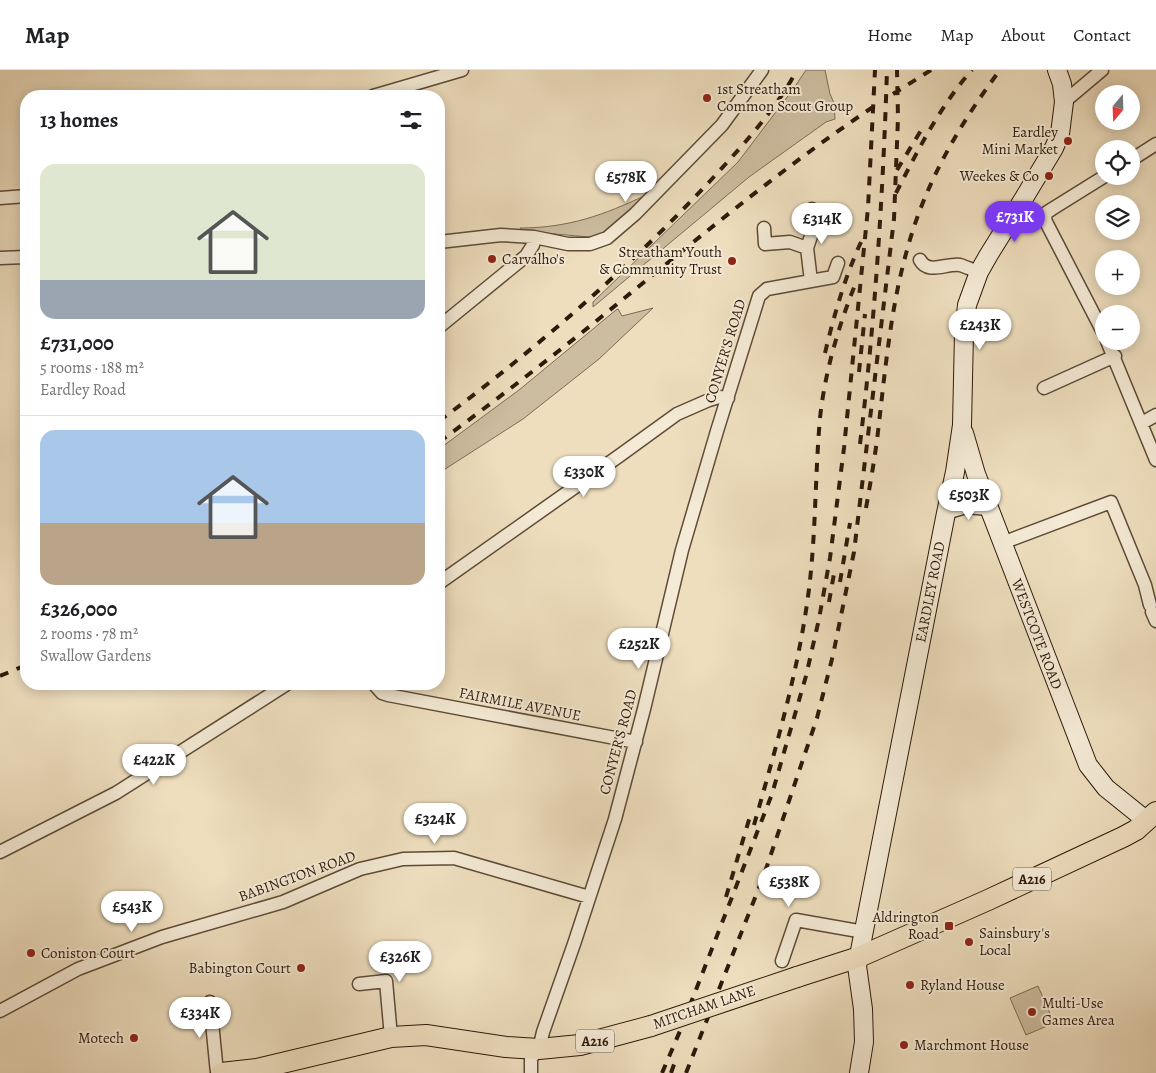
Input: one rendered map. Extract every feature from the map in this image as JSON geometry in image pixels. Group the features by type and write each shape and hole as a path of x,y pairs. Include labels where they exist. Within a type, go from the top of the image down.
{"main road":[{"name":"MITCHAM LANE","path":"219,1073 257,1069 391,1037 426,1035 506,1047 539,1049 580,1045 651,1026 859,957 1123,837 1136,830 1153,816"}],"street":[{"path":"394,90 462,70"},
{"path":"445,241 501,235 534,237 568,244 590,244 602,241 617,230 663,186 722,125 762,70"},
{"name":"EARDLEY ROAD","path":"859,957 946,513 956,472 962,425 964,333 967,305 979,272 1054,148 1060,134 1064,102 1062,84 1057,70"},
{"path":"1064,102 1102,70"},
{"path":"1140,154 1156,144"},
{"path":"1095,182 1046,213 1047,224 1095,316"},
{"path":"0,198 20,196"},
{"path":"812,209 811,236 807,248 811,281 833,278 838,263"},
{"path":"764,228 765,244 790,242 807,248"},
{"path":"445,322 526,256 533,245 534,237"},
{"path":"0,258 20,257"},
{"path":"920,260 923,266 928,268 959,265 979,272"},
{"name":"CONYER'S ROAD","path":"531,1073 531,1058 539,1049 614,819 636,742 682,550 759,296 767,289 811,281"},
{"path":"1111,350 1156,460"},
{"path":"1044,388 1114,356"},
{"path":"445,579 620,456 676,414 709,400 719,397 728,398"},
{"path":"1142,423 1156,415"},
{"name":"WESTCOTE ROAD","path":"962,425 976,474 1088,765 1106,788 1153,816"},
{"path":"1002,543 1111,502 1145,585 1153,613"},
{"path":"946,513 966,508 989,509"},
{"path":"0,852 116,792 278,690"},
{"name":"FAIRMILE AVENUE","path":"379,690 388,695 636,742"},
{"name":"BABINGTON ROAD","path":"0,1011 78,969 162,936 283,902 360,869 403,859 454,858 589,897"},
{"path":"782,961 796,920 864,932"},
{"path":"859,957 857,966 863,1009 864,1042 859,1073"},
{"path":"359,984 386,981 391,1037"},
{"path":"210,1002 219,1073"}],"shaded area":[{"path":"806,70 825,70 834,103 835,119 826,122 749,177 593,307 593,302 738,162"},
{"path":"646,195 599,238 523,231 520,228 570,223 615,209"},
{"path":"653,308 599,359 523,419 445,469 445,445 519,390 616,310 618,309 622,316"},
{"name":"Multi-Use Games Area","path":"1038,986 1054,1023 1026,1035 1010,998"}],"railway":[{"path":"445,416 546,337 647,245 711,180 746,141 779,100 797,70"},
{"path":"662,1073 772,794 806,676 819,619 830,558 844,448 868,208 875,70"},
{"path":"860,444 878,257 887,70"},
{"path":"686,1073 764,875 817,718 833,655 854,552 894,219 898,118 897,70"},
{"path":"893,94 931,70"},
{"path":"896,193 940,113 972,70"},
{"path":"866,508 876,449 897,292 902,267 916,220 935,174 947,152 972,110 1000,70"},
{"path":"445,438 558,352 780,174 876,105"},
{"path":"897,170 923,127"},
{"path":"825,353 840,296 861,242"},
{"path":"754,825 786,708 805,619 813,546 820,418 825,383 844,314 857,280"},
{"path":"859,372 865,314"},
{"path":"840,582 850,523"},
{"path":"829,602 835,568"},
{"path":"0,676 20,668"},
{"path":"726,897 751,813"},
{"path":"671,1073 677,1056"}],"place":[{"name":"1st Streatham Common Scout Group","path":"707,98"},
{"name":"Eardley Mini Market","path":"1068,141"},
{"name":"Weekes & Co","path":"1049,176"},
{"name":"Carvalho's","path":"492,259"},
{"name":"Streatham Youth & Community Trust","path":"732,261"},
{"name":"Aldrington Road","path":"949,926"},
{"name":"Sainsbury's Local","path":"969,942"},
{"name":"Coniston Court","path":"31,953"},
{"name":"Babington Court","path":"301,968"},
{"name":"Ryland House","path":"910,985"},
{"name":"Multi-Use Games Area","path":"1032,1012"},
{"name":"Motech","path":"134,1038"},
{"name":"Marchmont House","path":"904,1045"}]}
